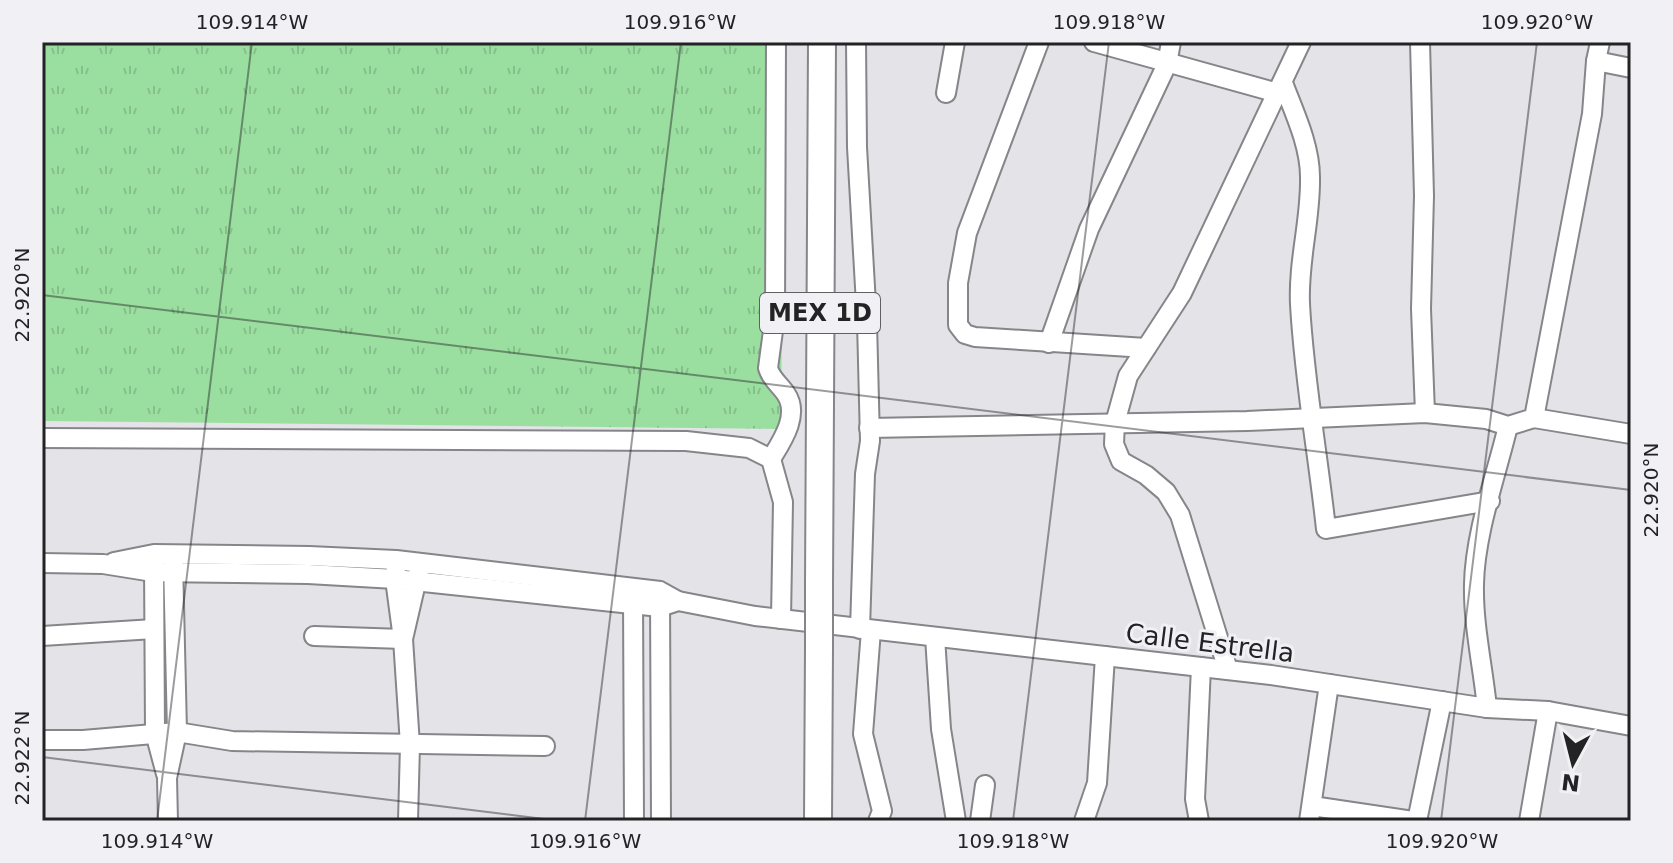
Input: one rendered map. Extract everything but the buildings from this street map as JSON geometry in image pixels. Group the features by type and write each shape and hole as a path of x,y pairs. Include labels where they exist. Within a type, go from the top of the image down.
{"highway":[{"name":"MEX 1D","path":"818,821 822,42"}],"street":[{"path":"776,42 775,316 768,368 786,393 790,410 788,431 771,459 783,502 781,619"},
{"path":"856,42 857,147 867,322 869,428 863,734 882,811 878,821"},
{"path":"946,93 955,42"},
{"path":"1039,42 967,233 958,283 958,325 965,334 975,337 1146,348"},
{"path":"1094,42 1167,64 1281,88"},
{"path":"1049,343 1089,229 1167,64 1171,42"},
{"path":"1228,670 1180,515 1166,492 1146,475 1121,461 1114,444 1115,423 1128,376 1182,293 1301,42"},
{"path":"1420,42 1424,196 1421,309 1425,413"},
{"path":"1534,418 1592,114 1600,42"},
{"path":"1596,61 1631,68"},
{"path":"1281,88 1302,134 1311,175 1300,264 1300,305 1326,529 1490,501"},
{"path":"869,428 1311,419 1425,413 1486,419 1508,426 1534,418 1631,434"},
{"path":"1487,708 1474,582 1478,549 1508,426"},
{"path":"42,438 686,441 749,448 771,459"},
{"name":"Calle Estrella","path":"42,563 309,565 419,572 666,600 865,630 1228,670 1487,708 1548,711 1631,726"},
{"path":"163,563 154,629 155,733 167,778"},
{"path":"163,563 177,732 167,778 168,821"},
{"path":"396,570 410,745 408,821"},
{"path":"403,639 419,572"},
{"path":"633,596 634,821"},
{"path":"661,821 666,600"},
{"path":"42,636 154,629"},
{"path":"314,636 403,639"},
{"path":"935,637 941,729 956,821"},
{"path":"1084,821 1097,783 1105,656"},
{"path":"1199,821 1195,799 1201,667"},
{"path":"1329,684 1310,814 1415,821 1442,701"},
{"path":"1529,821 1548,711"},
{"path":"42,740 83,740 177,732 232,741 545,746"},
{"path":"980,821 985,785"}],"green space":[{"path":"42,42 784,42 781,429 42,421"}]}
